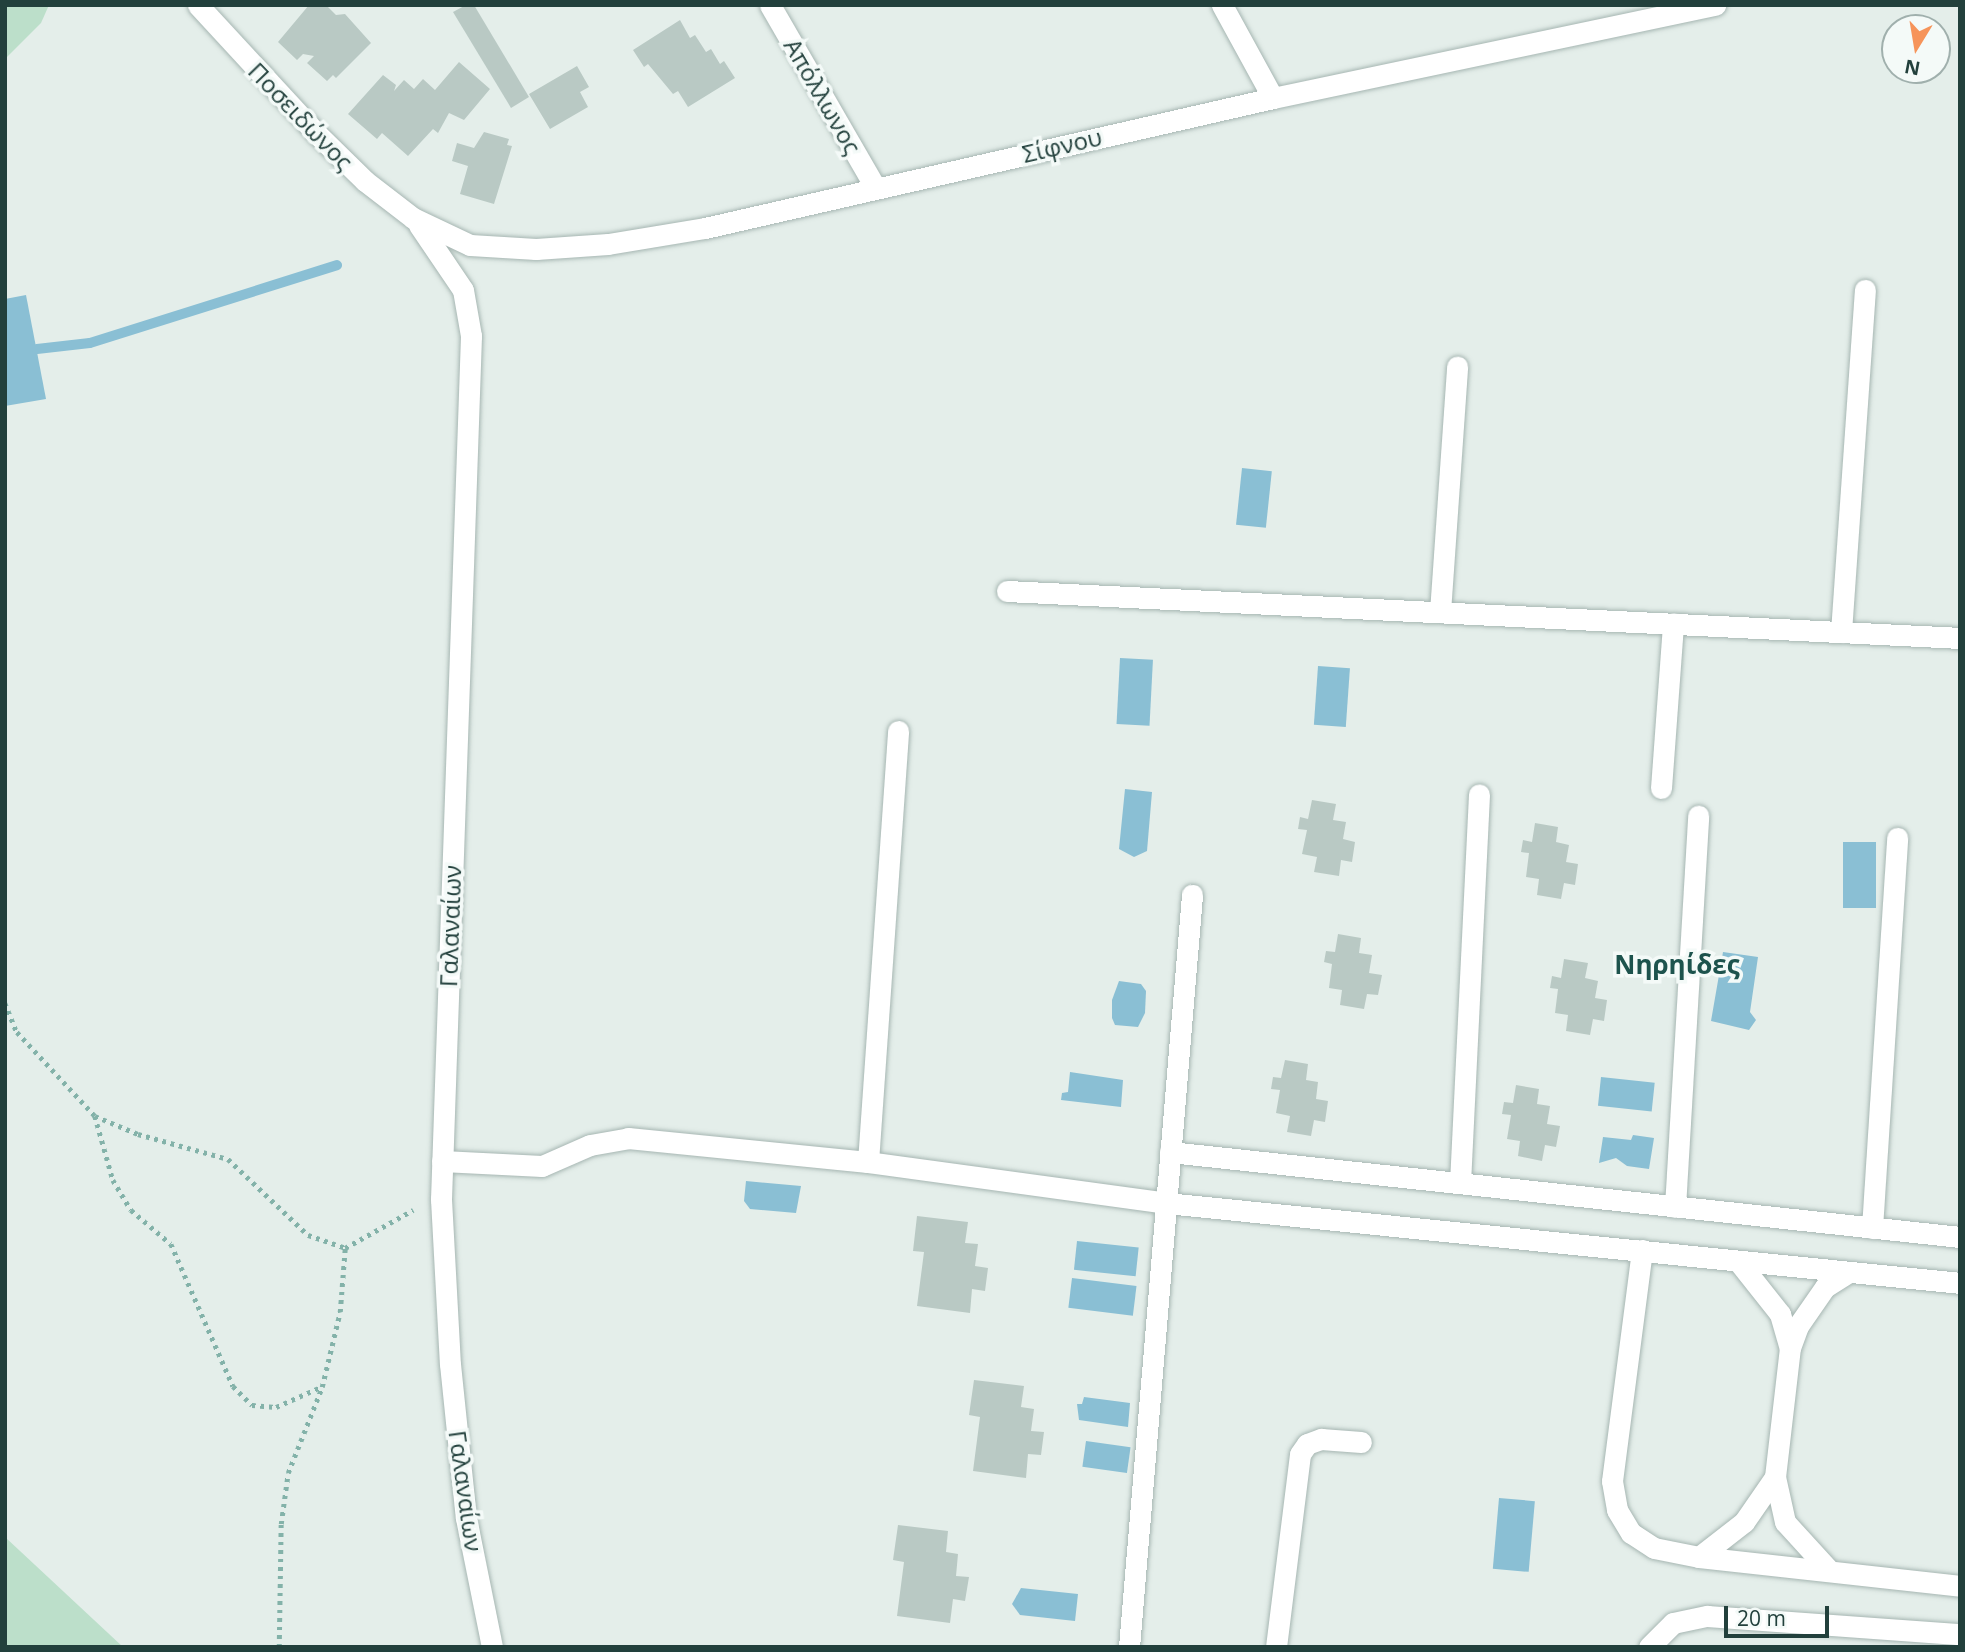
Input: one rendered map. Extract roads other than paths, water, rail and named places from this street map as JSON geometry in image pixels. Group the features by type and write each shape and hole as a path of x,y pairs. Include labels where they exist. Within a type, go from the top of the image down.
{"street":[{"name":"Ποσειδώνος","path":"198,5 316,133 365,181 413,218"},
{"name":"Απόλλωνος","path":"770,5 875,187"},
{"path":"1222,5 1273,97"},
{"name":"Σίφνου","path":"413,218 470,245 574,247 705,228 1273,97 1715,5"},
{"name":"Γαλαναίων","path":"413,218 463,290 471,336 442,1199 450,1364 466,1518 492,1647"},
{"path":"1841,632 1865,290"},
{"path":"1440,612 1457,367"},
{"path":"1006,591 1960,638"},
{"path":"1661,788 1673,623"},
{"path":"868,1162 898,732"},
{"path":"1461,1183 1479,794"},
{"path":"1675,1206 1698,816"},
{"path":"1872,1228 1897,838"},
{"path":"1129,1647 1192,895"},
{"path":"442,1161 542,1166 590,1145 628,1138 868,1162 1166,1203 1960,1283"},
{"path":"1170,1152 1960,1237"},
{"path":"1642,1250 1612,1481 1617,1510 1631,1533 1654,1548 1699,1557 1827,1568 1960,1586"},
{"path":"1738,1261 1780,1314 1790,1348"},
{"path":"1827,1568 1785,1522 1776,1477 1790,1348 1798,1326 1825,1287 1849,1272"},
{"path":"1276,1647 1300,1454 1307,1444 1321,1439 1361,1442"},
{"path":"1699,1557 1744,1522 1776,1477"},
{"path":"1649,1647 1673,1623 1707,1616 1960,1634"}],"water":[{"path":"26,295 46,399 5,406 5,299"},
{"path":"1242,468 1272,471 1266,528 1236,525"},
{"path":"1120,658 1153,660 1150,726 1117,724"},
{"path":"1318,666 1350,668 1346,727 1314,725"},
{"path":"1125,789 1152,792 1147,851 1134,857 1119,849"},
{"path":"1843,842 1876,842 1876,908 1843,908"},
{"path":"1723,952 1758,957 1750,1012 1756,1020 1749,1030 1711,1021"},
{"path":"1119,981 1141,984 1146,991 1145,1013 1138,1027 1115,1025 1112,1018 1112,1000"},
{"path":"1070,1072 1123,1080 1121,1107 1061,1100 1062,1093 1068,1092"},
{"path":"1601,1077 1655,1083 1652,1111 1598,1106"},
{"path":"1633,1135 1654,1138 1649,1169 1627,1166 1616,1158 1599,1163 1603,1137 1631,1140"},
{"path":"746,1181 801,1186 796,1213 750,1209 744,1201"},
{"path":"1077,1241 1139,1247 1136,1276 1074,1270"},
{"path":"1072,1278 1137,1286 1133,1316 1068,1308"},
{"path":"1084,1397 1130,1403 1128,1427 1079,1420 1077,1404 1082,1404"},
{"path":"1086,1441 1131,1447 1127,1473 1082,1467"},
{"path":"1499,1498 1535,1501 1529,1572 1493,1569"},
{"path":"1021,1588 1078,1594 1075,1621 1020,1615 1012,1604"}],"waterway":[{"path":"37,349 90,343 337,265"}],"district":[{"name":"Νηρηίδες","path":"1677,965"}]}
